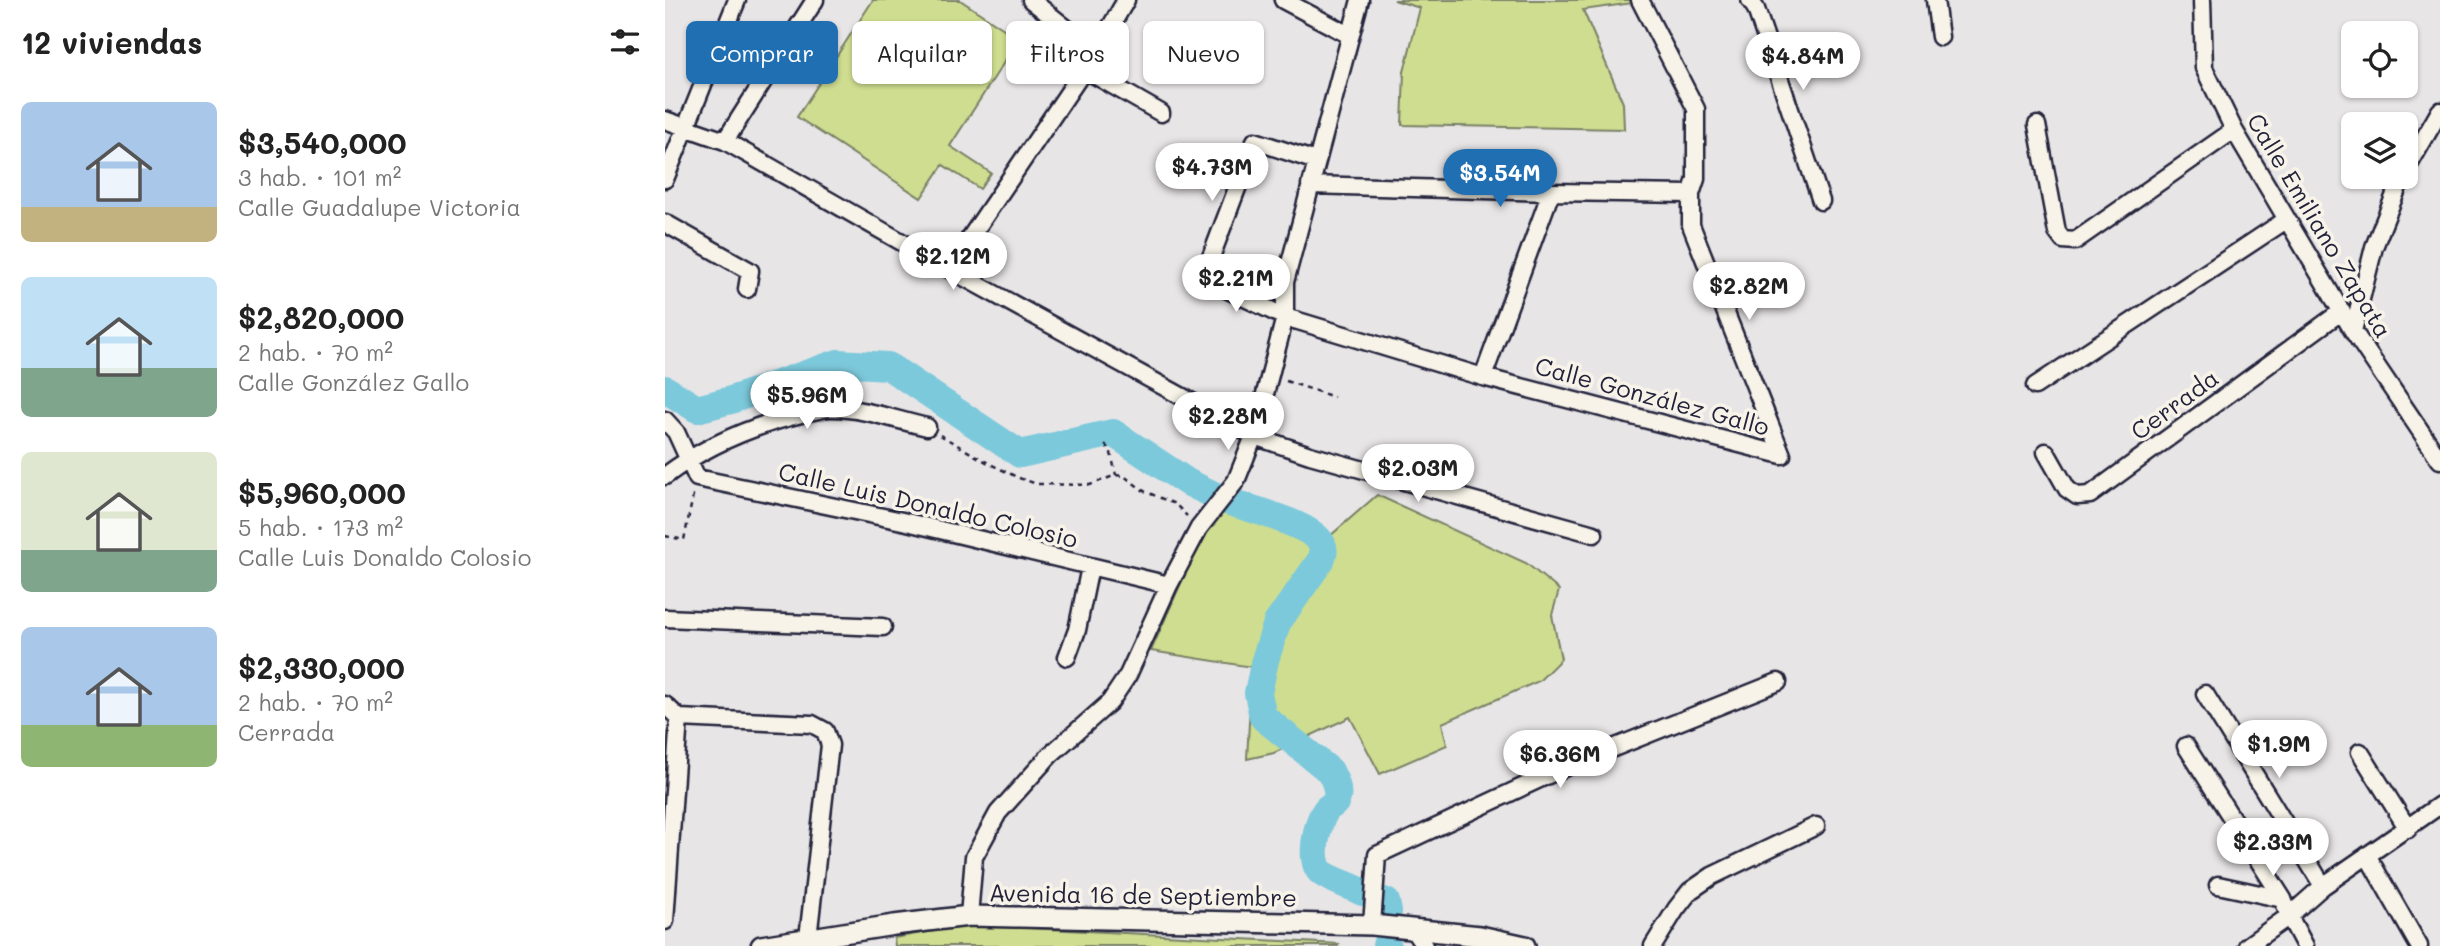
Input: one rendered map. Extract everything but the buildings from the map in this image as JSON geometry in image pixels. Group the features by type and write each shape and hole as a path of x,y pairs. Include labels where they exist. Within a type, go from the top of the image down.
{"main road":[{"name":"Avenida 16 de Septiembre","path":"761,946 969,916 1371,925 1480,936 1525,946"}],"street":[{"path":"665,179 737,0"},
{"path":"725,141 815,0"},
{"path":"1031,0 1057,21"},
{"path":"1114,21 1126,0"},
{"path":"1283,0 1349,35"},
{"path":"969,916 974,857 998,813 1050,755 1110,702 1128,675 1168,585 1199,528 1236,481 1254,436 1285,317 1285,282 1360,0"},
{"path":"1310,185 1691,194 1696,179 1696,109 1640,0"},
{"path":"1750,0 1756,9 1821,201"},
{"path":"1935,0 1940,37"},
{"name":"Calle Emiliano Zapata","path":"2201,0 2204,68 2234,130 2353,331 2440,460"},
{"path":"949,269 1074,84"},
{"path":"1110,84 1161,113"},
{"path":"2418,149 2440,111"},
{"path":"665,120 725,141 949,269 1254,436 1310,455 1594,534"},
{"path":"2037,125 2057,232 2063,240 2075,241 2234,130"},
{"name":"Calle González Gallo","path":"1316,161 1255,141 1203,278 1285,317 1483,377 1782,455 1691,225 1691,194"},
{"path":"2353,331 2374,247 2397,189"},
{"path":"1483,377 1551,192"},
{"path":"2035,386 2286,220"},
{"path":"665,223 750,271 747,289"},
{"name":"Cerrada","path":"2046,452 2067,489 2077,496 2090,495 2342,311"},
{"path":"665,476 689,458 773,421 830,408 849,409 927,427"},
{"path":"665,420 676,432 697,478"},
{"name":"Calle Luis Donaldo Colosio","path":"697,478 907,522 1168,585"},
{"path":"1067,657 1077,630 1090,567"},
{"path":"665,618 883,627"},
{"path":"1371,925 1377,855 1561,769 1779,682"},
{"path":"2205,694 2323,886"},
{"path":"665,705 679,718 812,724 825,731 830,745 809,938"},
{"path":"665,921 679,718"},
{"path":"2186,746 2283,900 2305,946"},
{"path":"2360,752 2408,829"},
{"path":"2247,946 2289,916 2323,886 2440,805"},
{"path":"1653,946 1676,909 1691,891 1712,876 1816,826"},
{"path":"2367,855 2419,946"},
{"path":"2218,885 2283,900"},
{"path":"1412,928 1424,946"}],"path":[{"path":"1270,375 1335,397"},
{"name":"Calle Luis Donaldo Colosio","path":"927,427 990,464 1028,481 1090,485 1116,475"},
{"path":"1105,444 1111,453 1116,475 1124,476 1144,491 1175,504 1199,528"},
{"path":"665,536 684,540 697,478"}],"green space":[{"path":"873,0 960,0 992,21 859,21"},
{"path":"1394,0 1633,0 1633,3 1583,10 1623,103 1624,129 1402,125 1404,72 1420,8"},
{"path":"992,21 1006,30 1006,59 992,81"},
{"path":"852,32 852,84 990,84 950,146 991,173 980,189 943,165 921,198 797,117 818,84 838,84 838,54"},
{"path":"1236,494 1330,536 1377,495 1526,563 1559,590 1552,615 1561,659 1539,681 1442,723 1447,745 1380,774 1350,717 1274,753 1247,759 1252,667 1151,651 1200,540"},
{"path":"968,925 1339,944 895,946 894,938"}],"waterway":[{"path":"665,389 697,409 838,363 888,366 1020,454 1113,433 1187,482 1212,494"},
{"path":"1230,502 1307,530 1323,546 1321,560 1277,623 1258,693 1263,717 1330,771 1336,784 1336,800 1326,810 1317,832 1315,860 1318,868 1326,876 1362,892"},
{"path":"1375,898 1386,902 1388,912"}]}
